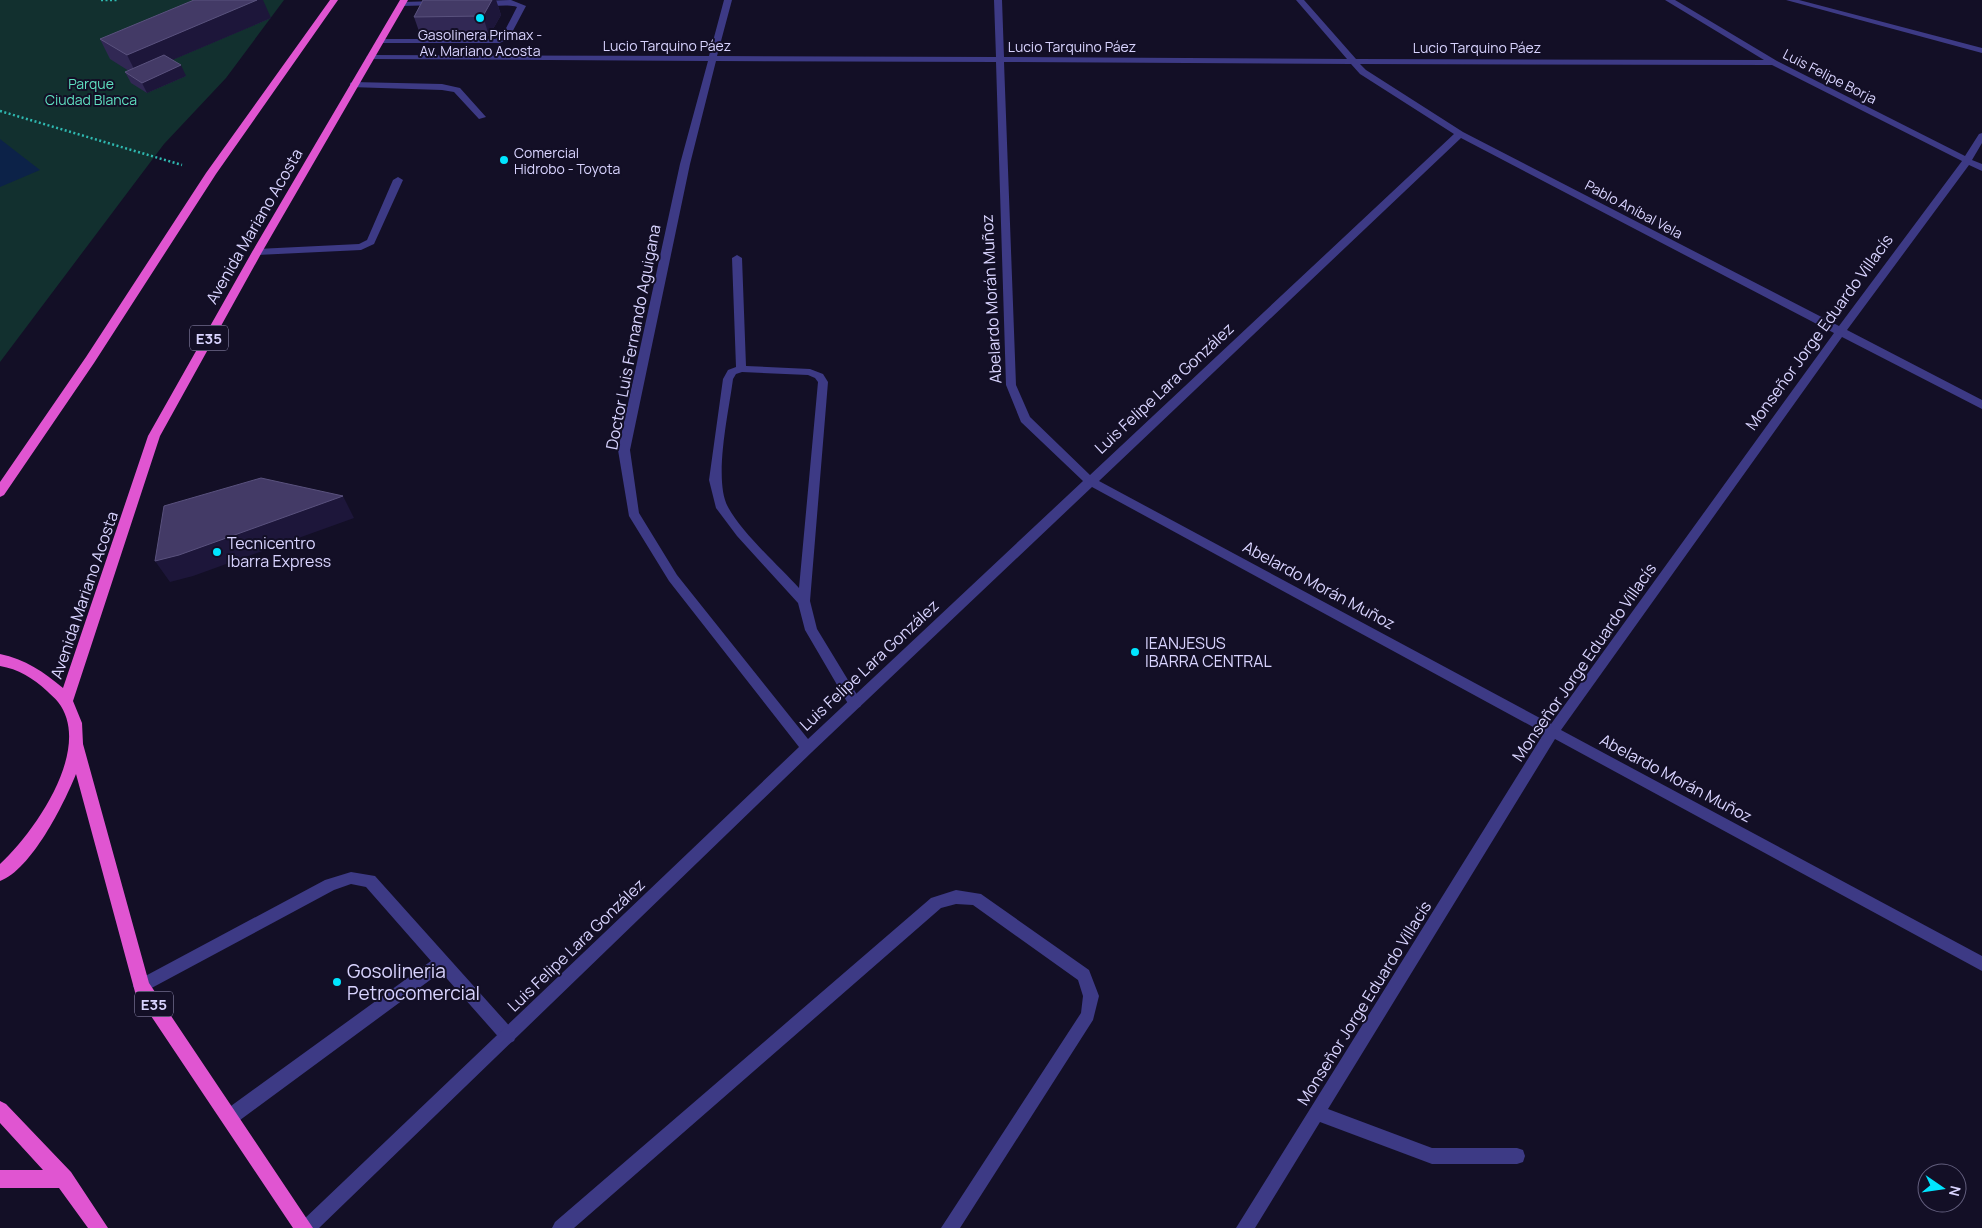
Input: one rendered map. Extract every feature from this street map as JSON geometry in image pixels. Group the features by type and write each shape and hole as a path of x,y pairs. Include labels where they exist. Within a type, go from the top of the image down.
{"highway":[{"path":"0,492 90,360 212,173 334,0"},
{"name":"Avenida Mariano Acosta","path":"66,701 154,436 257,252 403,2"},
{"name":"E35","path":"0,660 41,676 66,701 72,714 76,746 142,986 306,1228"},
{"name":"E35","path":"0,874 42,829 66,786 76,746"},
{"path":"0,1110 64,1179 99,1228"},
{"path":"0,1180 64,1179"}],"street":[{"name":"Doctor Luis Fernando Aguigana","path":"728,0 685,164 624,450 633,513 673,578 807,748"},
{"name":"Abelardo Morán Muñoz","path":"998,0 1011,385 1024,419 1090,481 1982,964"},
{"name":"Pablo Aníbal Vela","path":"1300,0 1363,72 1460,134 1982,405"},
{"name":"Luis Felipe Borja","path":"1669,0 1774,63 1982,168"},
{"path":"1790,0 1982,51"},
{"path":"403,2 451,3"},
{"path":"380,41 496,41 508,35 522,6 510,2 470,3"},
{"name":"Lucio Tarquino Páez","path":"370,57 712,60 1352,60 1774,63"},
{"path":"353,85 442,87 457,90 482,117"},
{"name":"Luis Felipe Lara González","path":"306,1228 807,748 1460,134"},
{"name":"Monseñor Jorge Eduardo Villacís","path":"1245,1228 1553,731 1840,332 1967,161 1982,136"},
{"path":"257,252 361,247 371,242 398,180"},
{"path":"737,258 741,369"},
{"path":"804,601 741,533 722,508 715,480 728,379 732,372 741,369 810,372 819,376 823,382 804,601 811,630 855,703"},
{"path":"142,986 330,885 351,878 370,881 508,1036"},
{"path":"561,1228 936,903 956,897 976,899 1084,975 1092,996 1088,1015 950,1228"},
{"path":"230,1117 442,962"},
{"path":"1316,1113 1432,1156 1517,1156"}],"path":[{"path":"101,0 119,0"},
{"path":"0,111 212,173"}],"green space":[{"name":"Parque Ciudad Blanca","path":"0,0 284,0 226,78 164,144 0,362"}],"water":[{"path":"0,139 40,170 0,187"}],"building":[{"path":"194,0 257,0 127,55 100,39"},
{"path":"423,0 492,0 483,16 414,17"},
{"path":"164,55 181,65 142,83 125,72"},
{"path":"261,478 343,496 179,555 155,561 164,506"}],"place":[{"name":"Gasolinera Primax - Av. Mariano Acosta","path":"480,18"},
{"name":"Comercial Hidrobo - Toyota","path":"504,160"},
{"name":"Tecnicentro Ibarra Express","path":"217,552"},
{"name":"IEANJESUS IBARRA CENTRAL","path":"1135,652"},
{"name":"Gosolineria Petrocomercial","path":"337,982"}]}
